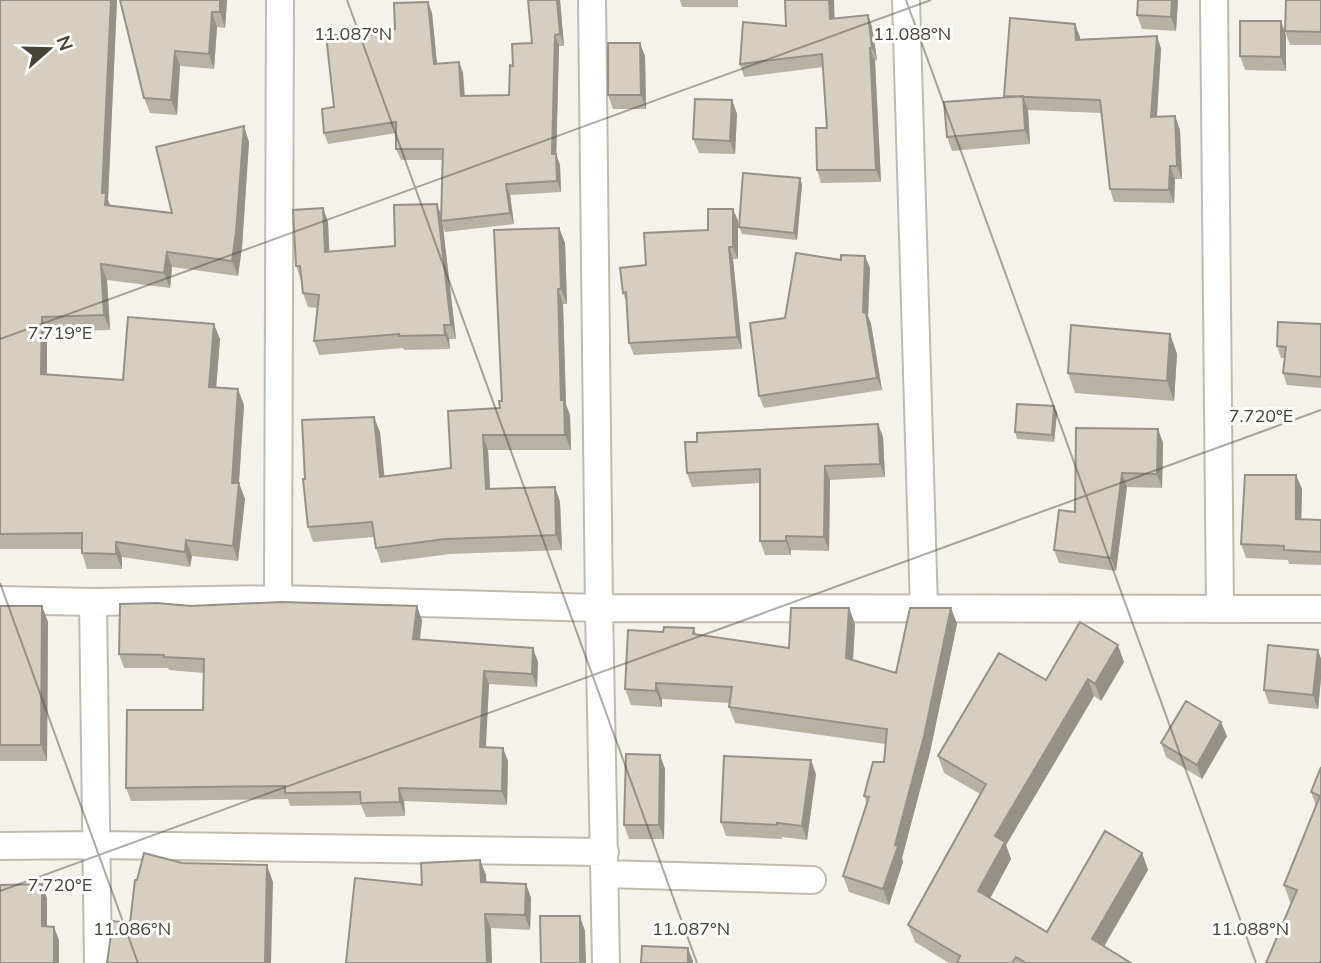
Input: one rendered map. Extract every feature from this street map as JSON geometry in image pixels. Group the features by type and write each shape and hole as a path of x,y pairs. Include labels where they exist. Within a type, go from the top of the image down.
{"street":[{"path":"278,599 280,0"},
{"path":"592,0 606,963"},
{"path":"906,0 924,608"},
{"path":"1214,0 1220,609"},
{"path":"0,600 93,603 278,599 599,608 1321,609"},
{"path":"93,603 99,963"},
{"path":"0,846 98,845 605,863 812,880"}],"building":[{"path":"0,0 111,0 102,193 106,193 105,205 172,213 156,147 244,126 232,261 167,252 164,273 101,264 104,315 42,317 41,374 123,380 128,317 214,324 209,387 238,389 232,483 239,483 233,546 186,540 185,552 116,542 116,554 82,553 82,533 0,534"},
{"path":"120,0 220,0 220,12 212,12 209,54 175,51 171,100 144,98"},
{"path":"528,0 557,0 560,34 555,35 552,154 556,154 557,181 506,184 510,213 441,221 443,149 396,149 396,122 324,133 322,109 334,107 326,35 380,35 380,30 395,29 394,3 428,2 434,64 459,62 461,96 509,95 510,65 513,66 512,44 532,43"},
{"path":"785,0 829,0 830,19 868,15 872,48 876,170 817,170 816,128 827,128 822,54 740,64 743,22 786,26"},
{"path":"1138,0 1172,0 1171,17 1137,15"},
{"path":"1286,0 1321,0 1321,32 1285,31"},
{"path":"1010,18 1075,24 1076,40 1157,36 1151,117 1175,116 1177,166 1170,166 1169,190 1110,189 1100,100 1004,96"},
{"path":"1240,21 1281,21 1281,57 1240,56"},
{"path":"608,43 640,43 641,95 608,95"},
{"path":"1023,96 1025,130 947,137 944,102"},
{"path":"695,99 732,100 730,141 693,139"},
{"path":"743,173 800,178 794,233 739,227"},
{"path":"437,204 451,325 444,325 445,335 399,334 314,341 319,295 303,293 300,266 296,266 293,210 323,208 325,252 395,246 394,205"},
{"path":"708,209 733,209 733,247 729,247 737,337 629,343 626,292 623,293 620,268 646,265 644,233 708,230"},
{"path":"559,228 561,400 564,400 565,435 483,435 486,489 555,487 556,535 445,539 376,548 372,522 308,527 303,479 302,420 374,417 380,477 451,468 448,411 500,408 499,401 502,401 494,230"},
{"path":"796,253 841,260 841,255 865,256 863,312 866,313 877,378 759,396 750,323 785,318"},
{"path":"1278,322 1321,324 1321,377 1283,373 1286,347 1277,346"},
{"path":"1071,325 1170,334 1167,381 1068,373"},
{"path":"1017,404 1054,406 1052,435 1015,432"},
{"path":"878,424 880,464 825,466 824,537 786,536 786,541 760,541 760,469 687,473 685,442 697,442 697,433"},
{"path":"1076,428 1158,429 1157,474 1122,473 1111,558 1054,550 1059,510 1075,512"},
{"path":"1245,475 1296,475 1296,519 1321,520 1321,552 1284,550 1284,546 1241,544"},
{"path":"281,602 417,606 413,639 533,648 532,674 484,671 480,747 503,748 502,791 399,788 400,802 361,803 360,792 285,793 285,786 126,788 127,710 203,710 204,659 119,654 120,604 191,606"},
{"path":"0,606 42,606 41,745 0,745"},
{"path":"791,608 849,608 846,658 896,673 910,608 951,608 924,736 895,845 898,846 883,889 843,876 869,797 864,796 873,762 884,762 887,729 729,707 732,687 656,683 656,691 625,689 628,630 663,632 664,627 694,628 693,634 789,648"},
{"path":"1080,622 1118,645 1095,684 1088,679 995,836 1005,842 978,891 1047,932 1105,831 1142,853 1092,939 1131,963 1026,963 1016,957 1012,963 957,963 960,956 908,925 986,784 938,756 999,653 1046,680"},
{"path":"1268,645 1318,650 1313,695 1264,690"},
{"path":"1186,701 1221,722 1197,765 1161,743"},
{"path":"626,754 660,755 659,825 624,825"},
{"path":"724,756 811,760 802,826 721,822"},
{"path":"1321,767 1321,963 1266,963 1297,890 1284,885 1320,796 1311,792"},
{"path":"144,853 182,863 267,865 265,963 107,963 113,921 130,923 135,880"},
{"path":"480,860 481,882 526,884 525,915 485,914 487,963 346,963 355,878 422,885 421,863"},
{"path":"42,884 42,926 54,927 54,963 0,963 0,885"},
{"path":"540,916 580,916 580,963 541,963"},
{"path":"642,946 688,948 688,963 641,963"}]}
